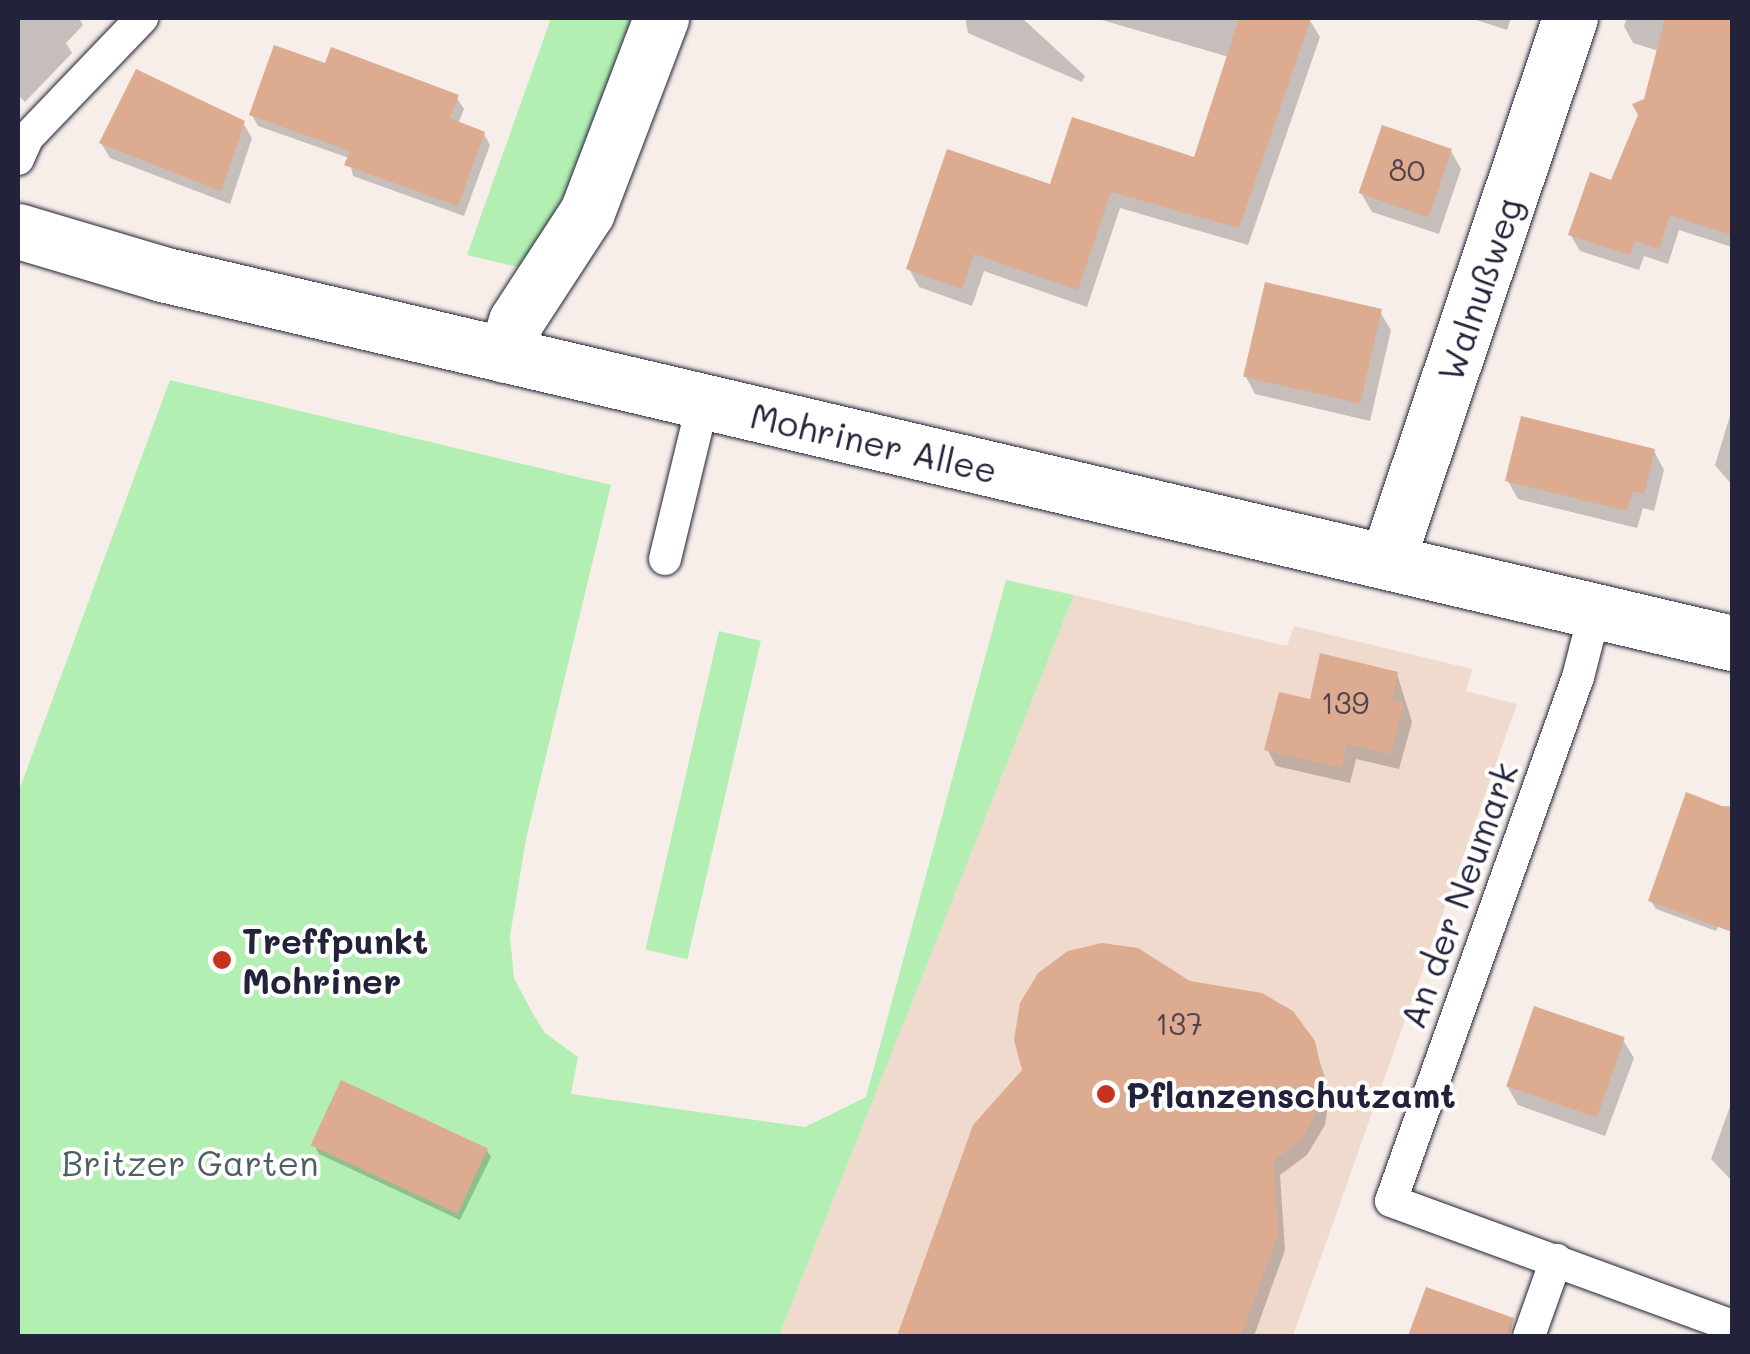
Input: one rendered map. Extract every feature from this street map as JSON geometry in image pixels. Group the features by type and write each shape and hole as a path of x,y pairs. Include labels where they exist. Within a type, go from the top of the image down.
{"main road":[{"path":"505,355 516,321 588,212 660,18"},
{"name":"Walnußweg","path":"1388,560 1570,18"},
{"name":"Mohriner Allee","path":"18,231 162,274 1732,644"}],"lane":[{"path":"18,158 28,137 142,18"},
{"path":"665,560 703,402"},
{"name":"An der Neumark","path":"1595,611 1578,677 1391,1201 1732,1326"},
{"path":"1529,1336 1556,1260"}],"shaded area":[{"name":"Pflanzenschutzamt","path":"1074,595 1287,646 1294,626 1472,669 1466,691 1517,704 1293,1336 779,1336"}],"green space":[{"path":"551,18 635,18 542,273 467,255"},
{"name":"Britzer Garten","path":"170,380 611,485 526,839 510,936 514,978 533,1014 545,1033 578,1057 571,1094 805,1127 866,1097 1006,580 1074,595 779,1336 18,1336 18,793"},
{"path":"719,631 761,641 687,959 645,950"}],"building":[{"path":"1239,18 1311,18 1239,228 1111,192 1078,290 974,254 962,289 906,269 947,149 1050,184 1072,117 1194,157"},
{"path":"1665,18 1732,18 1732,235 1670,215 1659,249 1635,241 1630,255 1568,235 1590,172 1611,180 1638,115 1632,104 1644,99"},
{"path":"274,45 325,63 331,47 459,95 450,118 485,132 458,206 344,165 350,151 249,115"},
{"path":"136,69 245,121 221,191 99,143"},
{"path":"1382,125 1452,149 1429,217 1359,193"},
{"path":"1265,282 1382,309 1360,404 1243,377"},
{"path":"1521,416 1655,449 1644,494 1633,491 1627,511 1505,481"},
{"path":"1320,653 1398,672 1392,700 1404,703 1391,754 1347,744 1342,768 1264,750 1279,692 1310,699"},
{"path":"1686,792 1732,810 1732,932 1648,901"},
{"path":"1102,943 1138,948 1190,981 1262,993 1293,1011 1315,1041 1323,1076 1318,1110 1300,1141 1274,1160 1278,1234 1241,1336 897,1336 973,1125 1022,1070 1014,1040 1020,1003 1038,973 1068,951"},
{"path":"1534,1006 1625,1037 1597,1118 1506,1086"},
{"path":"341,1080 488,1148 457,1214 311,1145"},
{"path":"1426,1287 1514,1318 1509,1336 1408,1336"}],"place":[{"name":"Treffpunkt Mohriner","path":"222,960"},
{"name":"Pflanzenschutzamt","path":"1106,1094"}]}
